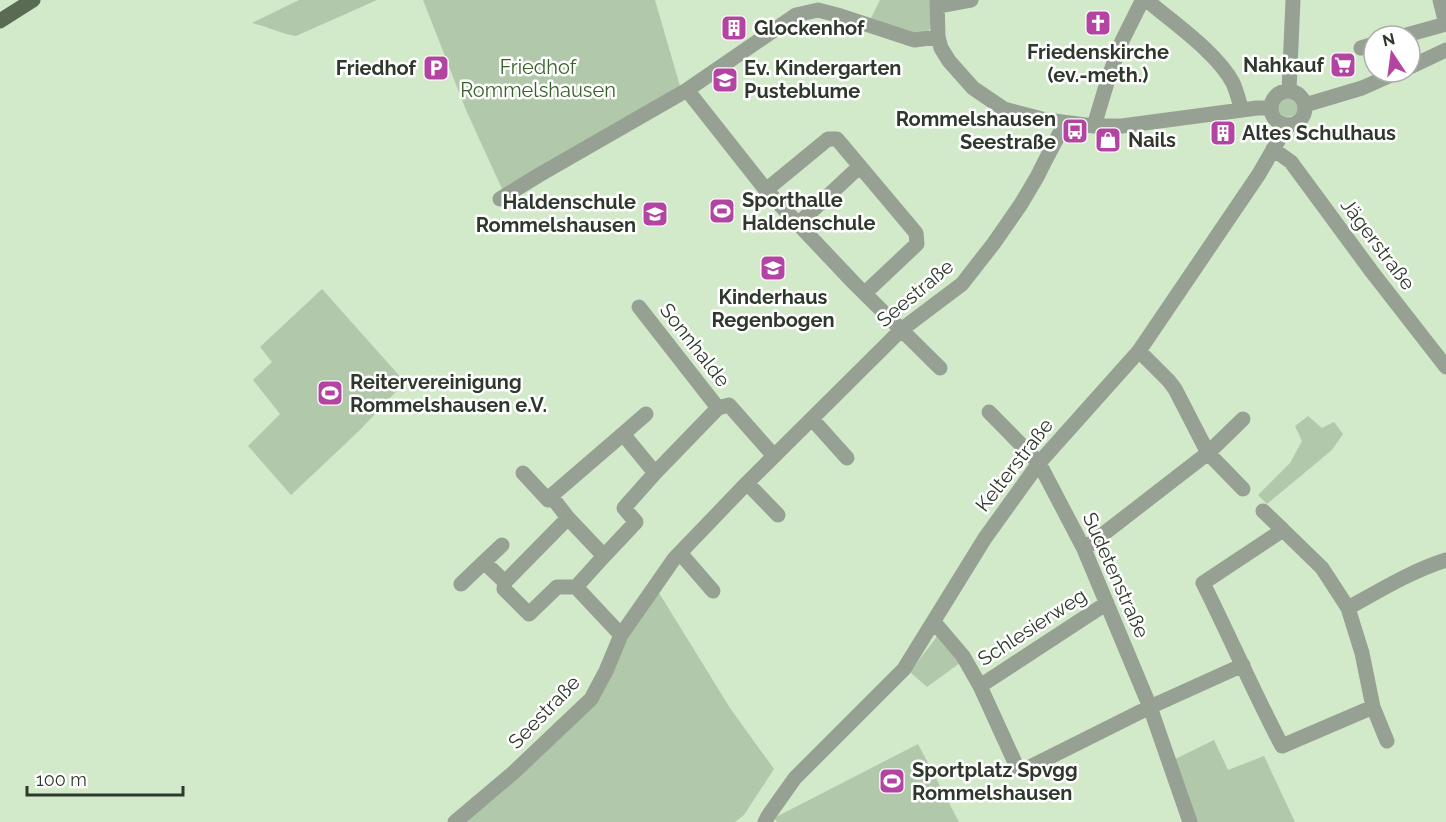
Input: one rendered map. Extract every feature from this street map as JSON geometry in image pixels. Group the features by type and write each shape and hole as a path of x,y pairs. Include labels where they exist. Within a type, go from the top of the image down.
{"main road":[{"path":"0,21 33,0"}],"street":[{"path":"971,0 938,3 938,36 941,48 949,61 973,88 1004,109 1065,123 1122,126 1271,108"},
{"path":"1289,91 1293,0"},
{"path":"1422,31 1446,24 1440,0"},
{"path":"1094,126 1122,41 1140,5 1144,2 1149,2 1205,50 1221,67 1233,84 1242,110"},
{"path":"500,199 687,90 796,15 818,10 914,40 938,36"},
{"path":"1422,61 1446,50"},
{"path":"1305,105 1371,84"},
{"path":"687,90 766,190 854,283 940,368"},
{"path":"1289,91 1297,93 1305,105 1304,112 1294,124 1278,122 1271,108 1272,100 1277,94 1289,91"},
{"name":"Seestraße","path":"455,822 513,773 591,699 606,671 621,634 680,553 901,330 962,284 969,276 1021,204 1065,123"},
{"name":"Kelterstraße","path":"765,822 795,778 904,669 985,538 1040,463 1139,351 1259,174 1278,141 1284,124"},
{"path":"766,190 828,139 837,139 916,233 917,244 865,293"},
{"name":"Jägerstraße","path":"1273,150 1291,162 1372,272 1445,364"},
{"path":"798,224 860,166"},
{"name":"Sonnhalde","path":"639,307 718,408"},
{"path":"1139,351 1175,389 1208,453 1243,489"},
{"name":"Sonnhalde","path":"604,556 636,522 624,508 718,408 729,405 774,456"},
{"name":"Sudetenstraße","path":"989,412 1040,463 1084,549 1150,706 1190,822"},
{"path":"523,473 548,500 646,414"},
{"path":"812,419 847,458"},
{"path":"1084,549 1208,453 1243,419"},
{"path":"623,434 655,473"},
{"path":"747,483 778,515"},
{"path":"551,496 568,518 604,556 576,587"},
{"path":"1263,511 1322,568 1347,609 1362,653 1373,708 1387,741"},
{"path":"568,518 505,582 504,589 529,614 557,587 576,587 621,634"},
{"path":"1283,530 1203,583 1282,746 1373,708"},
{"path":"461,584 502,545"},
{"path":"680,553 713,591"},
{"path":"1347,609 1402,578 1446,560"},
{"path":"484,562 505,582"},
{"name":"Schlesierweg","path":"980,686 1107,603"},
{"path":"934,622 963,656 980,686 1017,767 1026,769 1150,706 1243,665"}],"green space":[{"path":"299,0 377,0 296,36 252,23"},
{"name":"Friedhof Rommelshausen","path":"423,0 655,0 680,86 503,191 466,110"},
{"path":"880,0 931,0 931,25 928,34 914,36 870,20"},
{"path":"1288,97 1295,100 1298,107 1295,114 1288,117 1281,114 1278,107 1281,100"},
{"name":"Reitervereinigung Rommelshausen e.V.","path":"322,289 405,382 360,430 291,495 248,446 280,414 253,380 272,362 260,347"},
{"path":"1308,416 1322,428 1334,422 1343,434 1332,450 1267,504 1258,495 1290,463 1302,441 1295,426"},
{"path":"656,588 730,708 774,769 744,815 735,822 460,822 594,701 624,638"},
{"path":"938,635 960,663 927,687 910,672"},
{"path":"1214,740 1228,770 1264,756 1295,822 1192,822 1171,761"},
{"name":"Sportplatz Spvgg Rommelshausen","path":"918,744 959,822 777,822 774,818"}],"place":[{"name":"Friedenskirche (ev.-meth.)","path":"1098,23"},
{"name":"Glockenhof","path":"734,28"},
{"name":"Nahkauf","path":"1343,65"},
{"name":"Friedhof","path":"436,68"},
{"name":"Ev. Kindergarten Pusteblume","path":"725,80"},
{"name":"Rommelshausen Seestraße","path":"1075,131"},
{"name":"Altes Schulhaus","path":"1223,133"},
{"name":"Nails","path":"1108,140"},
{"name":"Sporthalle Haldenschule","path":"722,211"},
{"name":"Haldenschule Rommelshausen","path":"655,214"},
{"name":"Kinderhaus Regenbogen","path":"773,268"},
{"name":"Reitervereinigung Rommelshausen e.V.","path":"330,393"},
{"name":"Sportplatz Spvgg Rommelshausen","path":"892,781"}]}
